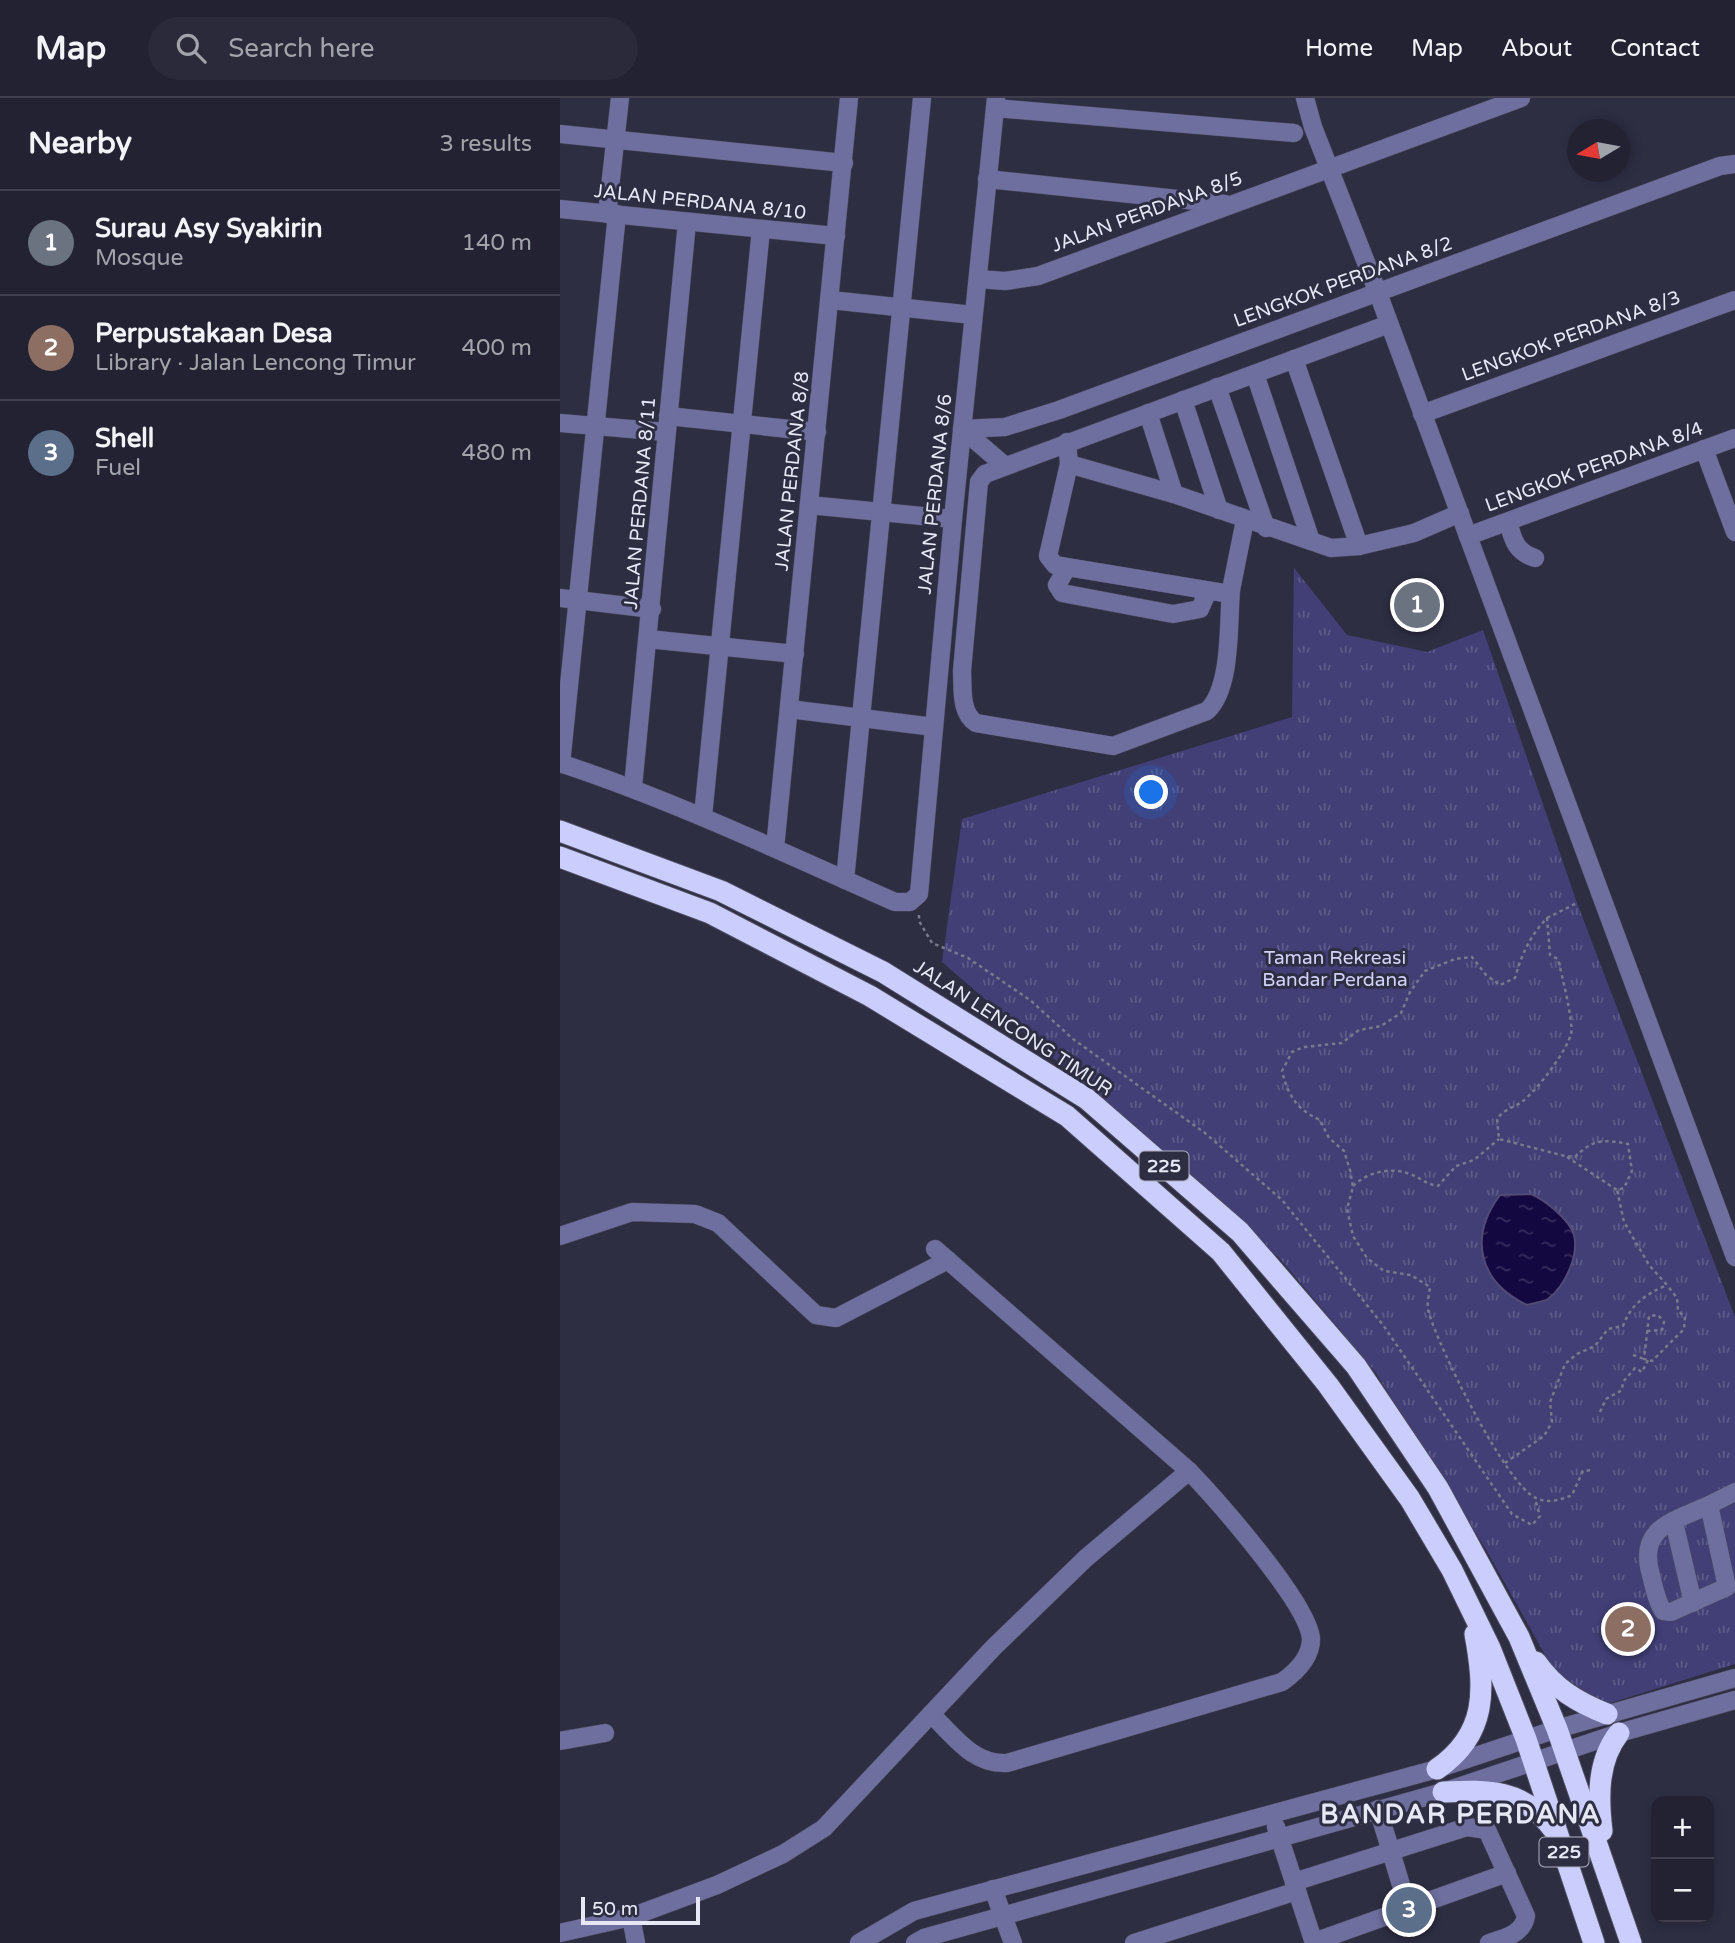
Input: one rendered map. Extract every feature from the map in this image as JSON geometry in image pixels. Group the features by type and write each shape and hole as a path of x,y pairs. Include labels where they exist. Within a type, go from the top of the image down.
{"highway":[{"name":"JALAN LENCONG TIMUR","path":"560,831 721,891 883,972 1087,1098 1240,1232 1356,1366 1438,1488 1519,1637 1557,1729 1631,1943"},
{"name":"225","path":"560,857 710,913 870,996 1067,1116 1221,1252 1328,1385 1410,1499 1452,1570 1490,1648 1535,1762 1594,1943"},
{"path":"1437,1769 1471,1736 1476,1725 1481,1695 1475,1633 1452,1570"},
{"path":"1519,1637 1546,1677 1574,1701 1607,1714"},
{"path":"1606,1870 1598,1797 1608,1747 1619,1733"},
{"path":"1443,1792 1486,1789 1512,1794 1546,1819 1566,1856"}],"street":[{"path":"620,98 596,425 580,599 560,764 633,787 895,902 910,902 919,894"},
{"name":"JALAN PERDANA 8/8","path":"775,848 844,163 848,98"},
{"path":"845,880 922,98"},
{"path":"1305,98 1329,169 1730,1230 1735,1257"},
{"name":"JALAN PERDANA 8/5","path":"978,279 1004,281 1038,276 1521,98"},
{"path":"995,103 1294,133"},
{"name":"JALAN PERDANA 8/6","path":"919,894 995,103"},
{"path":"560,134 844,163"},
{"name":"LENGKOK PERDANA 8/2","path":"962,429 1005,427 1059,410 1586,214 1720,166 1735,164"},
{"path":"987,179 1228,204"},
{"name":"JALAN PERDANA 8/10","path":"560,209 836,236"},
{"name":"JALAN PERDANA 8/11","path":"633,787 687,222"},
{"path":"703,816 722,647 761,229"},
{"path":"830,300 973,315"},
{"name":"LENGKOK PERDANA 8/3","path":"1422,414 1735,300"},
{"path":"1245,520 1231,590 1223,685 1216,703 1207,711 1113,746 976,723 966,711 962,671 979,482 985,474 1389,324"},
{"path":"1294,359 1359,547"},
{"path":"1255,374 1311,541"},
{"path":"1217,387 1266,528"},
{"path":"1183,400 1219,510"},
{"path":"1148,412 1174,494"},
{"path":"560,423 596,425 742,422 817,432"},
{"path":"962,429 1004,465"},
{"name":"LENGKOK PERDANA 8/4","path":"1468,536 1735,438"},
{"path":"1067,442 1069,464 1048,556 1055,565 1207,593 1224,593 1231,590"},
{"path":"1704,449 1735,532"},
{"path":"1069,464 1174,494 1266,528 1331,548 1359,547 1415,533 1460,513"},
{"path":"809,505 953,519"},
{"path":"1508,522 1514,544 1521,552 1535,558"},
{"path":"1068,568 1057,585 1062,593 1173,614 1200,608 1207,593"},
{"path":"560,598 652,609"},
{"path":"648,639 794,653"},
{"path":"789,709 934,727"},
{"path":"560,1236 632,1212 695,1214 718,1223 816,1315 835,1318 941,1254 1189,1471 1228,1511 1303,1613 1311,1638 1309,1649 1294,1673 1264,1689 1007,1763 992,1764 979,1759 931,1714"},
{"path":"560,1933 631,1917 717,1885 803,1842 824,1828 931,1714 1086,1558 1189,1471"},
{"path":"1709,1505 1727,1587 1671,1612 1664,1611 1647,1563 1646,1549 1650,1539 1657,1531 1674,1522 1735,1492"},
{"path":"1674,1522 1693,1603"},
{"path":"859,1943 914,1911 1437,1769 1557,1729 1735,1678"},
{"path":"915,1943 1003,1915 1443,1792 1619,1733 1735,1700"},
{"path":"560,1741 605,1733"},
{"path":"1378,1810 1408,1908"},
{"path":"1271,1814 1314,1942 1507,1873"},
{"path":"1134,1943 1467,1827 1487,1830 1526,1916 1525,1924 1516,1933 1489,1943"},
{"path":"993,1889 1013,1943"},
{"path":"631,1917 636,1943"}],"path":[{"path":"919,894 919,921 932,943 968,958 1030,1000 1073,1039 1205,1133 1282,1200 1382,1325 1512,1514 1532,1525 1541,1516 1534,1498 1505,1463 1469,1404 1427,1311 1430,1287 1410,1275 1384,1270 1367,1258 1353,1236 1347,1209 1353,1187 1360,1179 1375,1172 1408,1173 1424,1184 1438,1186 1456,1166 1474,1160 1499,1139"},
{"path":"1353,1187 1344,1151 1329,1138 1320,1120 1305,1113 1288,1094 1282,1071 1292,1052 1304,1046 1342,1043 1359,1030 1381,1026 1401,1013 1410,992 1425,971 1455,959 1472,957 1486,975 1500,985 1515,978 1522,953 1532,934 1548,918 1577,903"},
{"path":"1499,1139 1497,1119 1504,1110 1523,1101 1552,1067 1572,1033 1558,960 1550,955 1548,918"},
{"path":"1499,1139 1565,1157 1575,1157 1589,1143 1604,1139 1628,1144 1632,1171 1624,1188 1617,1190"},
{"path":"1565,1157 1617,1190 1624,1222 1649,1265 1677,1298 1678,1311 1685,1317 1684,1329 1652,1361 1633,1354"},
{"path":"1505,1463 1544,1436 1552,1422 1550,1402 1565,1364 1577,1354 1595,1346 1608,1329 1623,1326 1637,1303 1667,1285"},
{"path":"1600,1412 1606,1399 1622,1390 1623,1382 1635,1368 1642,1372 1646,1359 1647,1331 1648,1315 1658,1315 1664,1322 1662,1330 1647,1331"},
{"path":"1534,1498 1559,1500 1572,1495 1583,1471 1593,1469"}],"green space":[{"name":"Taman Rekreasi Bandar Perdana","path":"1294,568 1347,635 1427,652 1483,630 1577,903 1735,1317 1735,1664 1607,1704 1557,1676 1485,1548 1376,1373 1281,1260 1189,1175 942,962 962,819 1292,717"}],"water":[{"path":"1531,1194 1562,1217 1574,1235 1575,1243 1569,1270 1560,1286 1548,1299 1527,1305 1498,1284 1483,1258 1482,1243 1490,1211 1500,1195"}],"place":[{"name":"Surau Asy Syakirin","path":"1417,605"},
{"name":"Perpustakaan Desa","path":"1628,1629"},
{"name":"Shell","path":"1409,1910"}],"district":[{"name":"BANDAR PERDANA","path":"1461,1814"}]}
